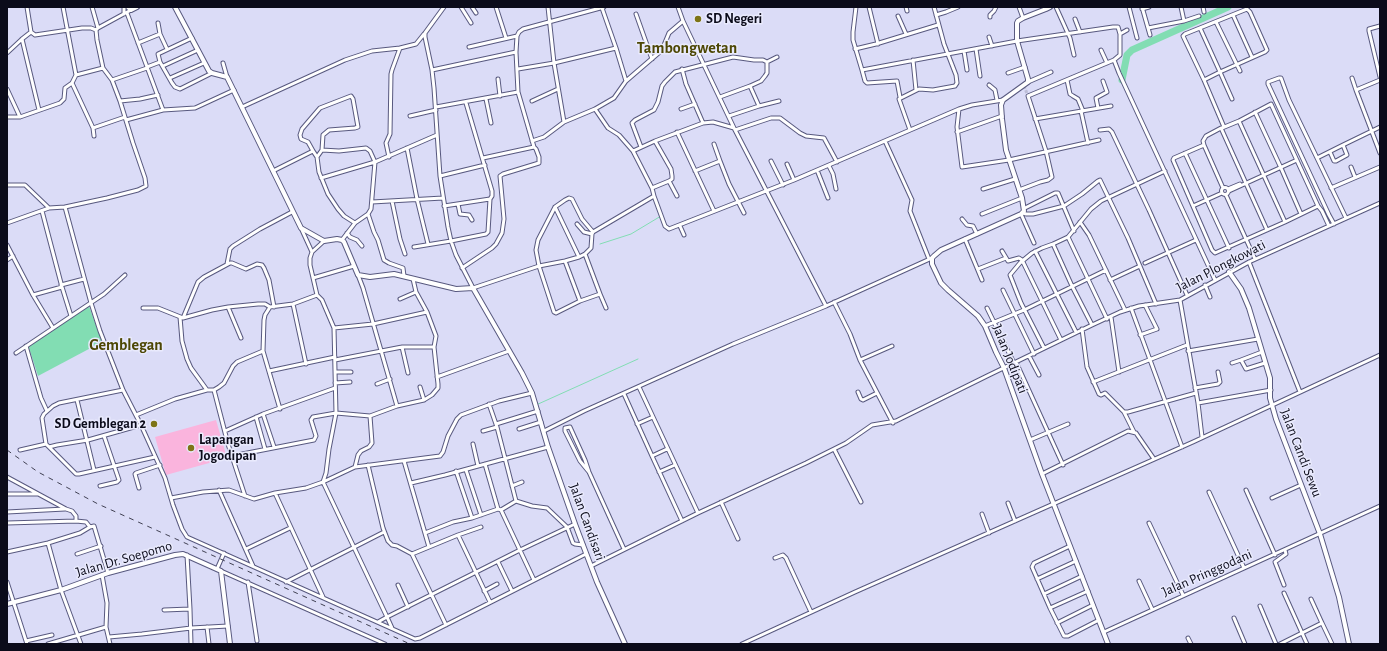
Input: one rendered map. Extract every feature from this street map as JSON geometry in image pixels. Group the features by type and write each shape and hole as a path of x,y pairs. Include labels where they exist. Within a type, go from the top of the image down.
{"street":[{"path":"27,7 31,32"},
{"path":"7,117 20,117 62,102 64,99 65,88 72,83 76,75 63,7"},
{"path":"7,223 49,208 64,207 138,190 146,186 145,178 120,101 112,80 103,68 96,40 97,29 92,7"},
{"path":"124,7 128,11 138,43 163,110"},
{"path":"31,32 41,34 68,30 91,28 97,29 137,7"},
{"path":"175,7 204,63 212,73 227,77"},
{"path":"242,107 344,60 372,51 399,50 416,44 425,36 444,7"},
{"path":"461,7 471,23"},
{"path":"472,7 476,13"},
{"path":"496,7 506,38"},
{"path":"548,7 554,63 564,122"},
{"path":"586,7 586,12"},
{"path":"462,268 496,244 502,233 504,219 500,176 539,163 539,157 532,141 518,92 516,52 517,36 519,32 524,29 603,7 626,81"},
{"path":"678,7 683,21 735,129 826,306"},
{"path":"856,7 853,32 855,48 864,79 867,83 897,81 900,97 898,100 910,130"},
{"path":"869,7 878,44"},
{"path":"906,7 907,11"},
{"path":"900,97 916,90 933,90 956,85 957,83 956,75 938,25 934,7"},
{"path":"936,14 958,7"},
{"path":"990,17 996,7"},
{"path":"1019,7 1023,18"},
{"path":"1028,82 1017,41 1017,23 1023,18 1050,7"},
{"path":"1056,7 1068,34 1074,55"},
{"path":"1130,7 1137,38"},
{"path":"1149,7 1142,8 1150,35"},
{"path":"1180,7 1184,20"},
{"path":"1203,7 1204,12"},
{"path":"1204,80 1265,52 1267,49 1249,10 1200,28 1183,37 1204,80 1222,126 1267,230"},
{"path":"636,14 652,59"},
{"path":"1233,15 1252,57"},
{"path":"898,16 906,34"},
{"path":"1148,28 1199,16"},
{"path":"1076,19 1080,32"},
{"path":"532,141 544,136 564,122 595,109 614,98 626,81 663,49 668,33 683,21"},
{"path":"158,22 160,34 167,49"},
{"path":"1216,22 1240,71"},
{"path":"855,48 878,44 938,25"},
{"path":"862,70 1017,41 1116,26 1119,29 1120,34 1120,55 1114,60 1028,96 1046,151 1051,178 1019,190"},
{"path":"1380,26 1369,29 1380,77"},
{"path":"1200,28 1232,99"},
{"path":"1120,34 1127,30"},
{"path":"7,53 31,32"},
{"path":"138,43 160,34"},
{"path":"425,36 432,70 440,176 444,206 451,241 462,268 473,288"},
{"path":"469,47 517,36"},
{"path":"989,37 992,46"},
{"path":"192,38 158,54 160,62 175,87 180,89 212,73"},
{"path":"22,39 39,110"},
{"path":"518,69 554,63 616,48"},
{"path":"976,49 980,76"},
{"path":"163,66 198,50"},
{"path":"389,157 386,143 390,134 391,74 399,50"},
{"path":"1101,50 1107,63"},
{"path":"1374,51 1380,50"},
{"path":"964,51 967,70"},
{"path":"432,70 516,52"},
{"path":"642,147 632,127 632,122 654,110 665,82 675,72 682,69 705,65 733,56 763,60 767,62 777,57"},
{"path":"913,60 916,90"},
{"path":"1114,60 1215,280"},
{"path":"112,80 160,62"},
{"path":"720,97 761,81 766,73 767,62"},
{"path":"170,78 204,63"},
{"path":"223,63 227,77 312,252 310,265 317,295 325,305 334,328 336,413 326,473 323,482 392,628"},
{"path":"1008,73 1025,67"},
{"path":"76,75 103,68"},
{"path":"682,69 686,84 703,123"},
{"path":"1034,243 1023,212 1022,198 1009,160 1004,138 1001,105 1003,100 1028,82 1051,72"},
{"path":"1334,224 1268,82 1281,78 1346,218"},
{"path":"1352,78 1380,153"},
{"path":"498,79 500,96"},
{"path":"1067,80 1070,93 1078,99 1082,111 1088,143"},
{"path":"1356,90 1380,80"},
{"path":"1098,108 1096,97 1107,92 1103,81"},
{"path":"72,83 93,128 94,136"},
{"path":"989,85 995,90 997,100"},
{"path":"750,86 759,106"},
{"path":"7,89 20,117"},
{"path":"532,101 558,89"},
{"path":"93,128 125,118 163,110 195,108 234,90"},
{"path":"410,116 436,108 518,92"},
{"path":"120,101 158,95"},
{"path":"317,157 322,150 323,136 329,130 358,127 353,99 351,96 320,108 302,129 300,135 301,139 308,142 317,157 317,165 328,194 344,216 355,223"},
{"path":"486,99 491,123"},
{"path":"595,109 608,128 619,135 633,151 652,188 666,228 669,229 680,226 714,211 738,203 829,166 959,109 972,105 1003,100"},
{"path":"729,116 779,101"},
{"path":"414,247 487,233 490,199 492,193 466,103"},
{"path":"681,109 695,104"},
{"path":"1222,193 1223,188 1204,145 1203,139 1222,126 1239,121 1271,104 1296,160 1329,226"},
{"path":"1035,120 1111,106"},
{"path":"959,109 957,132 961,167 1009,160 1099,140"},
{"path":"1255,112 1282,168 1301,214"},
{"path":"957,132 1002,116"},
{"path":"633,151 677,132 703,123 713,122 735,129 778,117 806,136 824,138 837,162"},
{"path":"1239,121 1285,222"},
{"path":"1317,158 1380,127"},
{"path":"1100,130 1107,129 1112,132 1187,295"},
{"path":"677,132 714,211"},
{"path":"321,178 389,157 438,135"},
{"path":"655,141 672,171 672,178 670,181 677,196"},
{"path":"885,141 912,200 910,211 931,259"},
{"path":"714,144 729,184 744,213"},
{"path":"1204,145 1174,158 1173,160 1213,252 1217,253 1229,248 1318,206"},
{"path":"1330,152 1334,161 1336,161 1347,155 1343,145"},
{"path":"483,158 534,147"},
{"path":"322,150 340,151 366,148 370,151 375,162 371,209 368,214 355,223 342,240"},
{"path":"407,148 428,244"},
{"path":"273,171 313,151"},
{"path":"1185,153 1229,248"},
{"path":"1223,188 1228,190 1264,176 1296,160"},
{"path":"695,172 720,161"},
{"path":"772,161 783,185"},
{"path":"787,164 794,180"},
{"path":"440,176 485,165"},
{"path":"829,166 833,174 836,189"},
{"path":"1350,167 1355,177"},
{"path":"1331,188 1380,167"},
{"path":"817,170 828,198"},
{"path":"1044,348 1024,310 1010,276 1022,260 1035,251 1068,237 1095,206 1107,197 1165,171"},
{"path":"982,189 1015,179"},
{"path":"1023,212 1026,214 1033,214 1064,206 1099,180 1101,181 1156,304"},
{"path":"652,188 670,181"},
{"path":"7,185 25,185 49,208"},
{"path":"1226,195 1228,190"},
{"path":"544,431 639,386 826,306 931,259 936,254 1023,212 1055,193 1058,193 1074,231"},
{"path":"1193,206 1222,193 1226,195 1255,259"},
{"path":"577,224 584,232 592,233 654,196"},
{"path":"372,202 443,198"},
{"path":"358,275 370,277 394,274 456,289 473,288 539,266 579,257 585,254 591,247 592,233 582,219 572,200 569,198 555,208 536,245 539,266 555,313 580,301 600,294"},
{"path":"982,214 1022,198"},
{"path":"444,206 490,199"},
{"path":"392,201 400,239 405,254"},
{"name":"Jalan Plongkowati","path":"893,423 1082,329 1131,308 1180,300 1255,259 1380,203"},
{"path":"458,204 460,214 469,215 472,220"},
{"path":"64,207 100,332 123,390 155,457 160,464 182,529 188,537 392,628 413,639 418,639 586,554"},
{"path":"555,208 579,257"},
{"path":"42,211 71,316"},
{"path":"227,264 230,249 233,246 260,229 292,212"},
{"path":"368,214 384,260 402,268 404,276"},
{"path":"962,219 967,225 974,227 977,234"},
{"path":"1080,222 1089,235 1125,310"},
{"path":"680,226 684,235"},
{"path":"301,228 324,241"},
{"path":"346,233 350,237 356,239 362,246"},
{"path":"1068,237 1087,278 1109,318 1119,372"},
{"path":"312,252 324,241 336,239 344,242 363,288 397,406"},
{"path":"965,239 982,280"},
{"path":"1145,263 1196,240"},
{"path":"1053,244 1092,325"},
{"path":"7,245 33,295 53,328"},
{"path":"1002,251 1008,261 1019,258 1022,260 1061,340"},
{"path":"1035,251 1076,332"},
{"path":"585,254 606,308"},
{"path":"7,260 13,256"},
{"path":"978,269 1006,258"},
{"name":"Jalan Jodipati","path":"931,259 941,283 978,316 985,326 1004,368 1053,504 1108,644"},
{"path":"565,261 580,301"},
{"path":"1249,262 1300,392"},
{"path":"207,390 186,359 182,341 182,318 198,282 227,264 232,263 246,269 257,264 264,268 269,280 274,307"},
{"path":"314,278 354,266"},
{"path":"1110,280 1140,266"},
{"path":"985,326 1024,310 1106,270"},
{"name":"Jalan Candi Sewu","path":"1229,272 1243,293 1270,378 1270,398 1276,419 1301,485 1322,533 1349,644"},
{"path":"16,353 91,303 115,285 125,275"},
{"path":"33,295 84,279"},
{"path":"232,456 314,440 316,436 312,418 316,416 336,413 354,416 370,416 397,406 424,400 432,395 438,388 434,347 436,336 427,312 416,292 413,279"},
{"path":"1205,285 1210,297"},
{"name":"Jalan Candisari","path":"473,288 532,393 571,526 583,545 625,644"},
{"path":"1004,290 1034,354"},
{"path":"400,299 416,292"},
{"path":"143,308 158,308 182,318 228,307 265,304 270,307 274,307 293,304 317,295"},
{"path":"1180,300 1198,403 1202,437"},
{"path":"591,566 698,513 852,440 872,425 893,423 860,360 850,334 834,302"},
{"path":"293,304 306,364"},
{"path":"1140,335 1157,329 1145,305"},
{"path":"228,307 241,338"},
{"path":"270,307 264,320 263,351 280,409"},
{"path":"987,308 1015,363 1063,465"},
{"path":"1131,308 1182,447"},
{"path":"334,328 373,324 427,312"},
{"path":"1082,329 1087,367 1100,395 1107,395 1124,412 1134,432 1154,459"},
{"path":"1188,351 1258,339"},
{"path":"1093,382 1187,345"},
{"path":"26,346 41,398 47,411"},
{"path":"860,360 892,346"},
{"path":"269,371 381,351 402,348 434,347"},
{"path":"402,348 408,373"},
{"path":"136,415 176,399 207,390 214,390 224,383 237,362 263,351"},
{"path":"437,377 509,351"},
{"path":"1232,363 1262,352"},
{"path":"742,644 1182,447 1380,355"},
{"path":"1029,356 1039,375"},
{"path":"1241,360 1246,369 1265,363"},
{"path":"335,372 351,372"},
{"path":"1195,388 1218,384 1220,382 1218,372"},
{"path":"377,384 390,379"},
{"path":"335,383 350,382"},
{"path":"639,386 652,417 698,513"},
{"path":"225,431 263,414 335,388"},
{"path":"420,388 424,400"},
{"path":"123,390 59,404 47,411 42,418 46,444 76,474 155,457"},
{"path":"214,390 232,456 245,496"},
{"path":"1198,403 1271,390"},
{"path":"858,392 863,400 877,394"},
{"path":"171,498 219,490 234,491 254,499 275,493 306,488 355,467 404,461 442,454 448,436 457,418 465,413 489,404 532,393"},
{"path":"1124,412 1130,412 1196,393"},
{"path":"624,394 682,521"},
{"path":"77,400 88,440 94,470"},
{"path":"489,404 497,426 516,501"},
{"path":"483,431 538,411"},
{"path":"263,414 274,448"},
{"path":"355,467 358,455 361,451 369,448 372,444 370,416"},
{"path":"256,417 265,449"},
{"path":"638,424 652,417"},
{"path":"565,421 567,427 565,428 565,431 580,461 588,472 624,549"},
{"path":"518,429 541,422"},
{"path":"1030,440 1068,424"},
{"path":"49,447 88,440 141,425"},
{"path":"567,427 570,427 585,460 588,472"},
{"path":"1042,474 1063,465 1126,432 1134,432"},
{"path":"100,486 118,481 104,436"},
{"path":"20,450 46,444"},
{"path":"472,444 478,466"},
{"path":"410,483 456,471 466,470 548,447"},
{"path":"834,448 861,502"},
{"path":"652,456 667,449"},
{"path":"404,461 429,547"},
{"path":"139,488 135,474 160,464"},
{"path":"485,464 500,510 534,580"},
{"path":"368,465 384,532 389,543 412,554 446,625"},
{"path":"659,472 675,465"},
{"path":"466,470 481,515"},
{"path":"456,471 472,518"},
{"path":"7,477 74,512 76,522"},
{"path":"512,486 522,482"},
{"path":"1272,498 1301,485"},
{"path":"219,490 253,566"},
{"path":"1246,490 1275,555"},
{"path":"1208,492 1244,568"},
{"path":"275,493 323,597"},
{"path":"7,494 39,494"},
{"path":"425,533 453,522 500,510 516,501 532,506 547,508 571,526 573,543 583,545"},
{"path":"721,502 738,539"},
{"path":"1008,503 1015,522"},
{"name":"Jalan Pringgodani","path":"1104,632 1380,506"},
{"path":"7,512 66,509"},
{"path":"982,514 989,533"},
{"path":"7,523 86,522 90,527"},
{"path":"1149,523 1183,595"},
{"path":"7,552 48,543 80,533 94,526 108,573"},
{"path":"378,622 520,550 571,526"},
{"path":"412,554 458,534 481,527"},
{"path":"246,550 290,528"},
{"path":"286,582 384,532"},
{"path":"458,534 490,602"},
{"path":"48,543 61,590 81,644"},
{"path":"76,554 101,546"},
{"path":"1070,546 1033,564 1032,567 1063,634 1066,636 1099,620"},
{"path":"1284,586 1275,562 1286,554 1285,550"},
{"path":"224,553 219,570 230,644"},
{"name":"Jalan Dr. Soepomo","path":"7,604 61,590 108,573 175,555 187,555 219,570"},
{"path":"187,555 191,644"},
{"path":"775,558 783,555 786,558 811,612"},
{"path":"1037,579 1076,561"},
{"path":"498,562 512,591"},
{"path":"219,570 385,644"},
{"path":"102,575 106,598 106,627 110,644"},
{"path":"1044,594 1082,576"},
{"path":"1139,580 1152,609"},
{"path":"7,582 27,642 52,635"},
{"path":"248,582 257,641"},
{"path":"484,592 497,584"},
{"path":"398,585 408,607"},
{"path":"1050,608 1088,591"},
{"path":"1284,593 1307,644"},
{"path":"1311,599 1332,644"},
{"path":"1057,623 1093,605"},
{"path":"1260,606 1276,644"},
{"path":"164,610 190,609"},
{"path":"1234,618 1245,644"},
{"path":"1280,644 1322,623"},
{"path":"109,637 191,628 228,626"},
{"path":"48,644 106,627"},
{"path":"207,627 209,644"},
{"path":"1188,638 1191,644"}],"shaded area":[{"path":"89,306 102,342 38,376 28,345"},
{"name":"Lapangan Jogodipan","path":"216,420 227,458 166,475 155,437"}],"waterway":[{"path":"1122,80 1127,55 1132,50 1228,7"},
{"path":"600,244 631,234 661,216"},
{"path":"536,405 638,359"}],"tunnel":[{"path":"1024,86 1028,96"}],"railway":[{"path":"7,450 38,472 98,504 410,644"}],"place":[{"name":"SD Negeri","path":"698,19"},
{"name":"SD Gemblegan 2","path":"154,424"},
{"name":"Lapangan Jogodipan","path":"191,448"}],"district":[{"name":"Tambongwetan","path":"687,48"},
{"name":"Gemblegan","path":"126,345"}]}
